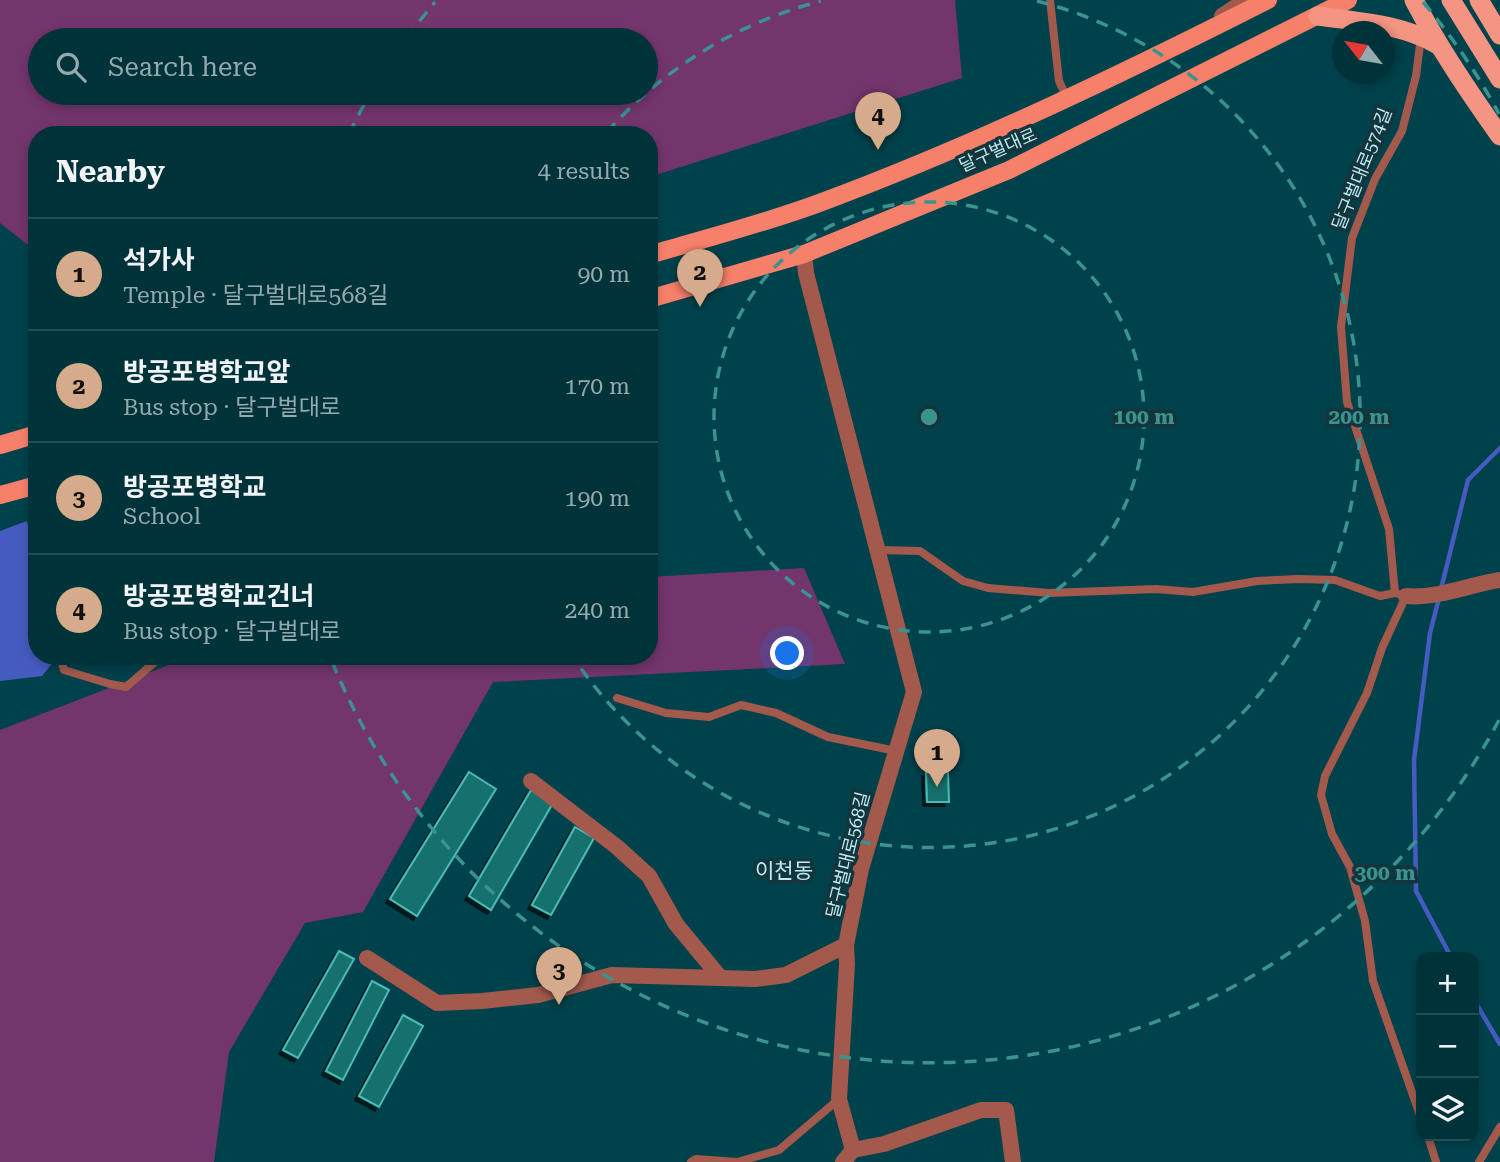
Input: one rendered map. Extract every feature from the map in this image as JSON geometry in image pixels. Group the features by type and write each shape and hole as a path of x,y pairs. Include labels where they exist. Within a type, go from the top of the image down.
{"highway":[{"path":"1414,0 1463,85 1500,136"},
{"path":"1451,0 1500,79"},
{"path":"1479,0 1500,34"},
{"path":"1318,16 1399,29 1421,36 1440,47"}],"main road":[{"name":"달구벌대로","path":"658,252 820,203 994,133 1268,0"},
{"name":"달구벌대로","path":"658,296 804,254 1009,170 1348,0"},
{"path":"0,445 28,437"},
{"path":"0,495 28,487"}],"street":[{"path":"1177,46 1246,0"},
{"name":"달구벌대로568길","path":"804,254 806,273 914,692 861,869 846,945 839,1099 848,1156"},
{"path":"1400,594 1424,597 1500,580"},
{"path":"531,781 617,847 649,876 676,924 719,976"},
{"path":"368,958 437,1003 538,995 612,975 755,979 786,975 846,945"},
{"path":"848,1156 981,1110 1006,1111 1013,1162"}],"lane":[{"path":"1050,0 1059,81 1067,98"},
{"name":"달구벌대로574길","path":"1400,594 1389,529 1347,402 1341,327 1352,238 1375,179 1402,131 1416,76 1421,36"},
{"path":"879,550 920,551 963,581 988,588 1049,593 1156,589 1194,592 1257,580 1298,579 1335,580 1380,596 1400,594 1367,693 1325,776 1321,794 1332,834 1350,867 1365,921 1373,981 1416,1104"},
{"path":"63,665 64,670 126,687 151,665"},
{"path":"617,698 666,713 709,717 741,705 776,713 828,737 897,751"},
{"path":"691,1162 696,1159 737,1162 779,1150 839,1099"},
{"path":"1479,1162 1500,1127"},
{"path":"1429,1141 1436,1162"}],"shaded area":[{"path":"0,0 955,0 962,78 658,174 658,126 28,126 28,245 0,223"},
{"path":"804,568 845,664 493,682 363,912 305,923 229,1052 214,1162 0,1162 0,730 169,665 658,665 658,576"}],"water":[{"path":"27,521 28,665 51,665 42,676 0,681 0,531"}],"building":[{"path":"948,771 949,802 927,802 926,772"},
{"path":"469,772 496,789 417,916 390,899"},
{"path":"531,790 553,803 491,910 469,896"},
{"path":"575,827 594,838 551,915 532,905"},
{"path":"339,951 354,959 298,1058 283,1050"},
{"path":"372,981 389,990 343,1080 326,1071"},
{"path":"403,1015 423,1026 379,1107 359,1096"}],"waterway":[{"path":"1441,589 1468,480 1500,448"},
{"path":"1439,598 1430,633 1414,760 1416,891 1448,952"},
{"path":"1479,1008 1500,1044"}],"place":[{"name":"방공포병학교건너","path":"878,150"},
{"name":"방공포병학교앞","path":"700,307"},
{"name":"석가사","path":"937,787"},
{"name":"방공포병학교","path":"559,1005"}],"district":[{"name":"이천동","path":"784,871"}]}
